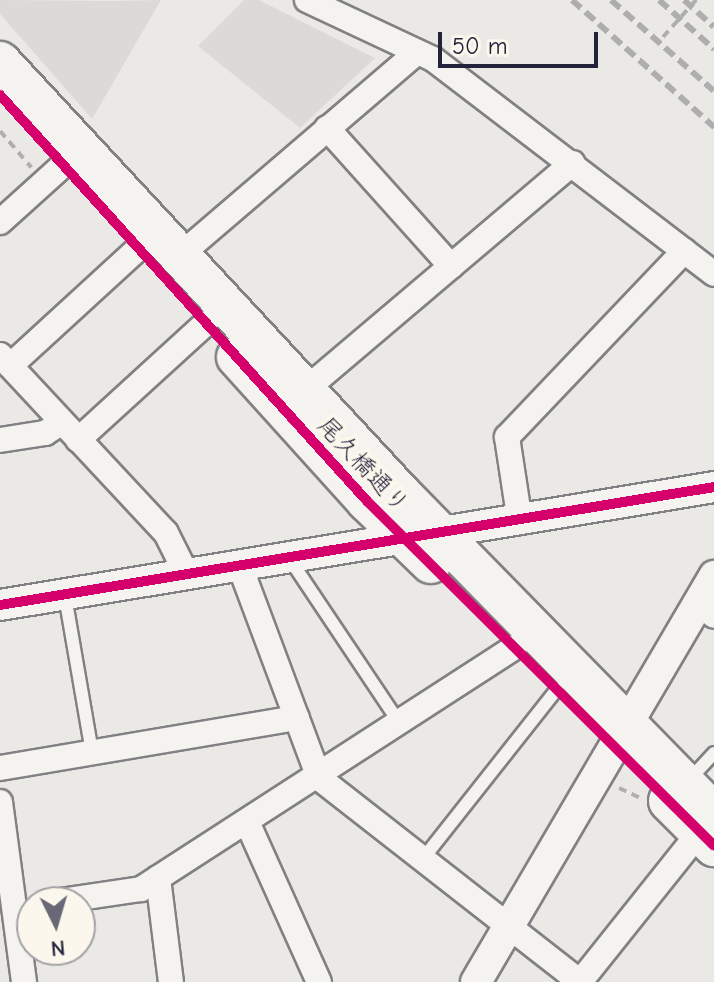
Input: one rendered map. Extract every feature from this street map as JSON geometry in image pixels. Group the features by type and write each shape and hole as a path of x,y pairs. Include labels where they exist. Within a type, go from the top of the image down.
{"main road":[{"name":"尾久橋通り","path":"0,62 59,161 178,257 305,390 515,647 557,689 684,785 709,831"},
{"name":"尾久橋通り","path":"0,95 206,323 425,538 620,735 709,831"}],"street":[{"path":"307,0 417,52 481,92 714,274"},
{"path":"178,257 417,52"},
{"path":"327,128 451,266"},
{"path":"0,222 59,161"},
{"path":"305,390 573,163"},
{"path":"139,248 5,360 166,533 188,577"},
{"path":"520,522 507,437 684,251"},
{"path":"0,440 70,432 206,323"},
{"path":"0,605 291,561 714,487"},
{"path":"241,569 319,778 580,982 709,831"},
{"path":"476,982 620,735 709,598"},
{"path":"96,896 141,889 248,824 515,647"},
{"path":"0,768 297,718"},
{"path":"0,802 24,982"},
{"path":"248,824 319,982"},
{"path":"158,878 171,982"}],"lane":[{"path":"291,561 400,724"},
{"path":"65,596 92,753"},
{"path":"422,860 557,689"},
{"path":"684,785 714,753"}],"path":[{"path":"663,37 696,0"},
{"path":"0,131 59,161"}],"shaded area":[{"path":"0,0 161,0 92,119 0,14"},
{"path":"244,0 259,0 375,58 300,128 198,46"}],"railway":[{"path":"572,0 714,127"},
{"path":"611,0 714,91"},
{"path":"659,0 714,49"},
{"path":"684,0 714,27"}],"cycle path":[{"path":"0,95 367,501 714,846"},
{"path":"0,605 714,487"}]}
